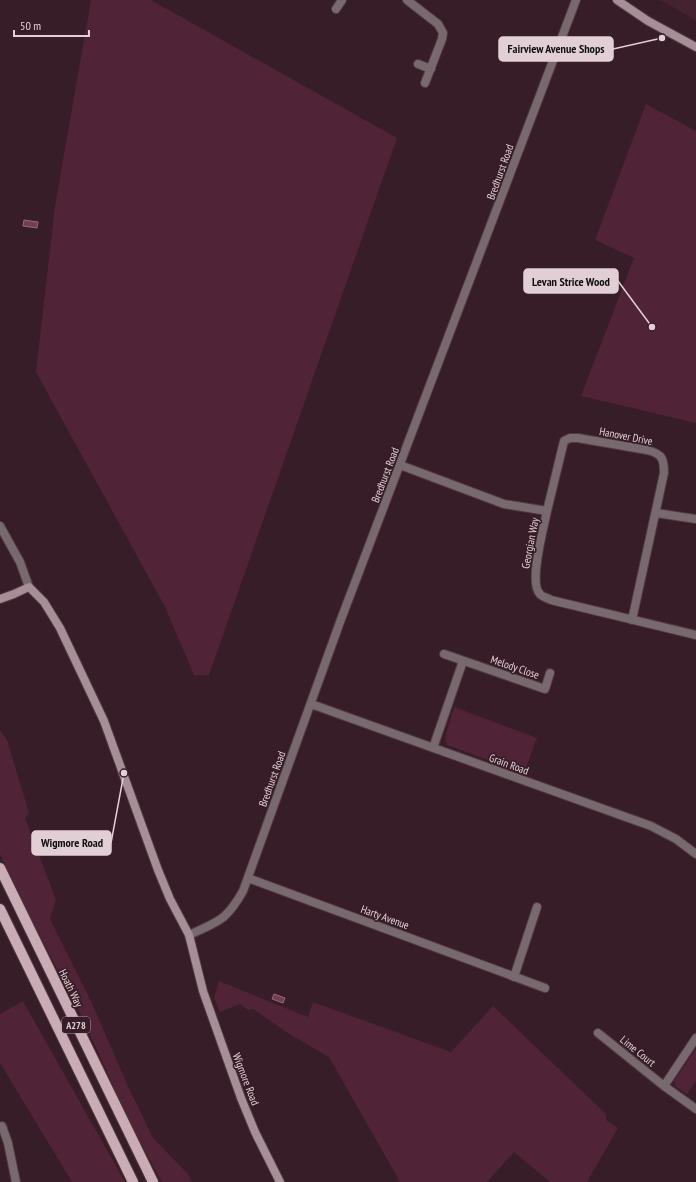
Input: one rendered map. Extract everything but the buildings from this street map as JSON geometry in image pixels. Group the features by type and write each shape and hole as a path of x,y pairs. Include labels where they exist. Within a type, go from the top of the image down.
{"main road":[{"name":"Hoath Way","path":"0,868 153,1182"},
{"name":"A278","path":"0,909 133,1182"}],"street":[{"path":"336,9 342,0"},
{"name":"Bredhurst Road","path":"189,935 214,924 224,917 235,906 248,878 400,465 576,0"},
{"path":"617,0 648,21 696,47"},
{"path":"409,1 438,24 443,33 425,83"},
{"path":"418,64 431,69"},
{"name":"Hanover Drive","path":"547,511 564,441 570,438 578,438 657,453 662,458 664,473 632,620"},
{"name":"Georgian Way","path":"400,465 504,504 547,511 534,573 535,587 540,595 551,600 696,635"},
{"path":"656,513 696,519"},
{"name":"Wigmore Road","path":"0,526 20,562 29,587 39,596 49,609 90,690 113,747 158,870 170,898 189,935 203,991 229,1066 255,1132 280,1182"},
{"path":"0,599 29,587"},
{"name":"Melody Close","path":"444,654 545,689 550,673"},
{"path":"433,748 463,661"},
{"name":"Grain Road","path":"311,704 651,826 676,839 696,854"},
{"name":"Harty Avenue","path":"248,878 545,988"},
{"path":"514,977 537,907"},
{"name":"Lime Court","path":"598,1033 664,1086 696,1109"},
{"path":"664,1086 696,1038"},
{"path":"2,1126 8,1143 16,1182"}],"shaded area":[{"path":"91,0 151,0 397,138 209,675 194,675 165,607 36,372 55,206"},
{"path":"660,0 696,0 696,20"},
{"path":"646,104 696,131 696,423 581,396 634,258 595,240"},
{"path":"24,220 38,222 37,228 23,226"},
{"path":"454,707 537,738 524,773 447,745 445,737"},
{"path":"0,730 7,740 29,813 25,818 56,900 50,919 91,1001 127,1084 153,1138 188,1174 192,1182 162,1182 132,1127 82,1017 26,909 0,854"},
{"path":"219,981 308,1017 313,1002 451,1052 493,1006 606,1114 606,1120 618,1128 587,1182 550,1182 514,1152 487,1182 400,1182 329,1057 291,1035 253,1009 248,1010 240,1004 220,1012 214,998"},
{"path":"274,994 285,998 283,1003 272,999"},
{"path":"23,1001 125,1182 72,1182 0,1063 0,1014"},
{"path":"696,1049 696,1081 687,1094 676,1087 674,1081"}],"place":[{"name":"Fairview Avenue Shops","path":"662,38"},
{"name":"Levan Strice Wood","path":"652,327"},
{"name":"Wigmore Road","path":"124,773"}]}
